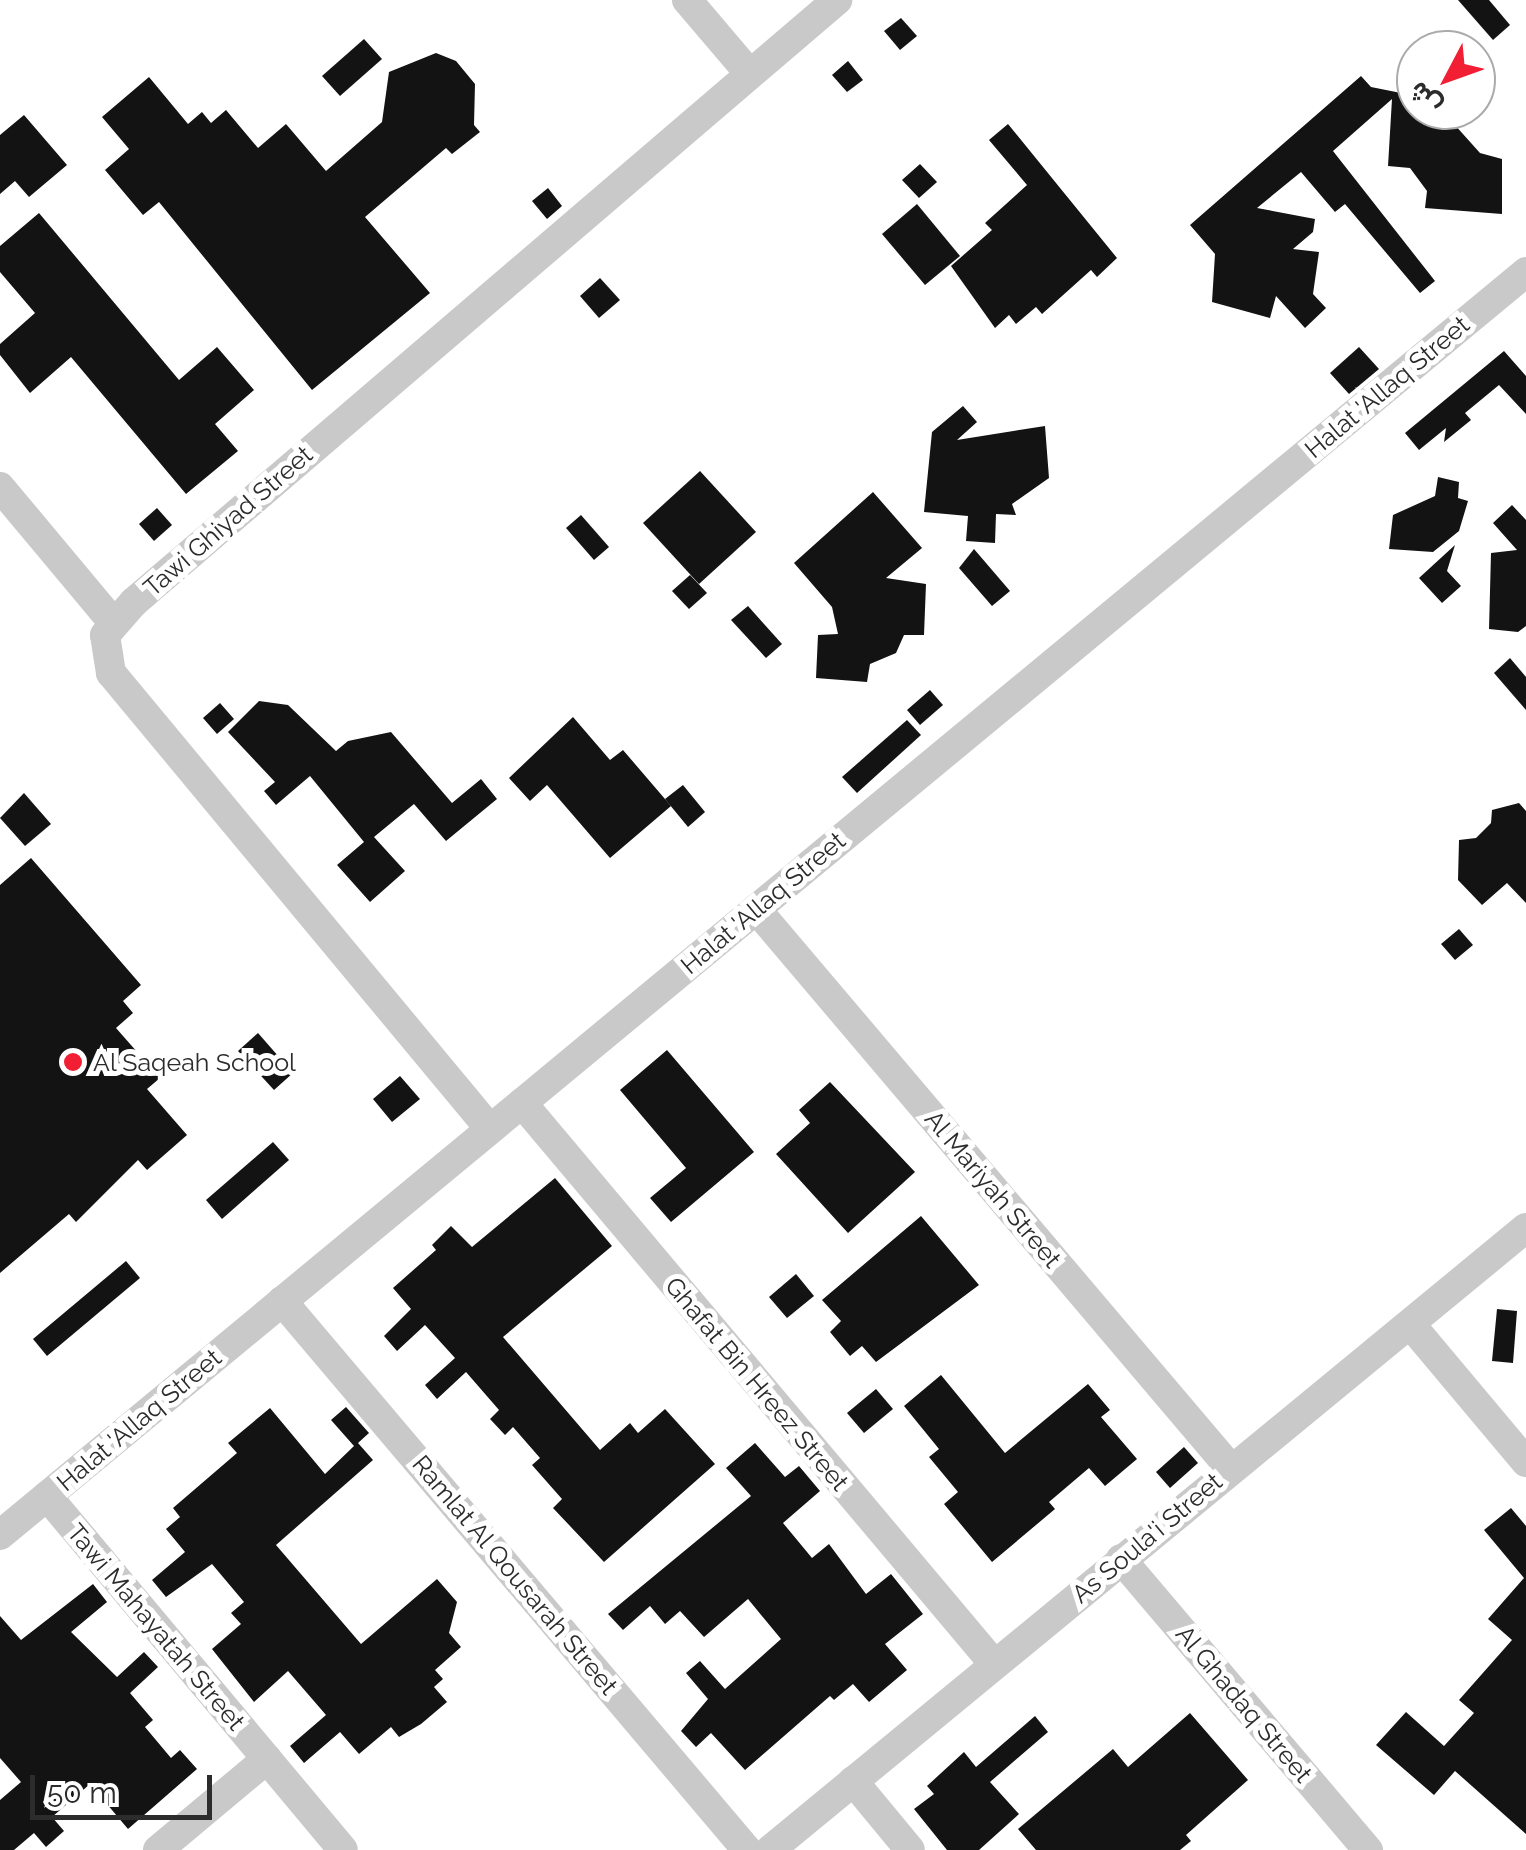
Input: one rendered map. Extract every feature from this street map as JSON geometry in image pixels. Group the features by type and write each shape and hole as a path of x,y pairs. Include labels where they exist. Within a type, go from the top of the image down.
{"street":[{"path":"687,0 750,74"},
{"name":"Tawi Ghiyad Street","path":"113,622 836,0"},
{"name":"Halat 'Allaq Street","path":"0,1534 1526,272"},
{"path":"0,487 113,622 102,648 111,673 490,1129"},
{"name":"Al Mariyah Street","path":"756,909 1231,1469"},
{"name":"Ghafat Bin Hreez Street","path":"522,1103 994,1664"},
{"name":"As Soula'i Street","path":"770,1850 1526,1228"},
{"name":"Ramlat Al Qousarah Street","path":"282,1300 747,1850"},
{"path":"1410,1325 1526,1462"},
{"name":"Tawi Mahayatah Street","path":"47,1496 343,1850"},
{"name":"Al Ghadaq Street","path":"1121,1559 1368,1850"},
{"path":"158,1850 267,1760"},
{"path":"853,1781 910,1850"}],"building":[{"path":"1458,0 1489,0 1510,25 1496,37 1496,30 1484,30"},
{"path":"901,18 917,36 900,50 884,31"},
{"path":"364,39 382,59 340,96 322,76"},
{"path":"436,53 456,61 475,84 474,125 480,132 452,154 446,148 365,217 430,293 312,390 159,202 143,215 105,170 129,149 102,117 149,77 188,124 202,112 211,123 226,110 258,148 286,124 326,171 382,122 389,72"},
{"path":"848,61 863,80 847,92 832,75"},
{"path":"1361,76 1371,87 1396,92 1396,130 1459,130 1480,153 1502,159 1502,214 1425,208 1427,191 1410,168 1388,166 1392,99 1333,151 1435,281 1420,293 1345,204 1335,212 1301,172 1257,208 1315,219 1313,232 1293,249 1319,252 1313,294 1326,308 1305,328 1276,296 1270,318 1212,302 1215,254 1190,225"},
{"path":"24,115 67,165 29,197 15,181 0,194 0,135"},
{"path":"1008,124 1117,258 1097,277 1091,270 1042,314 1036,307 1016,324 1009,315 995,328 951,266 992,230 985,223 1027,185 989,140"},
{"path":"920,164 937,182 919,198 902,180"},
{"path":"548,188 562,206 547,219 532,201"},
{"path":"917,204 960,256 925,285 882,234"},
{"path":"39,213 179,380 217,347 254,390 215,424 238,451 186,494 71,357 30,393 0,355 0,344 35,313 0,272 0,246"},
{"path":"600,278 620,300 599,318 580,296"},
{"path":"1359,347 1379,369 1349,394 1330,373"},
{"path":"1504,351 1526,376 1526,414 1499,385 1465,413 1471,420 1444,442 1446,428 1419,450 1405,433"},
{"path":"963,406 977,422 957,440 1045,426 1049,478 1012,504 1016,515 996,514 995,543 966,541 968,516 924,512 932,432"},
{"path":"700,471 756,532 699,584 643,523"},
{"path":"1438,477 1459,482 1458,498 1468,501 1459,531 1433,552 1389,549 1393,515 1435,496"},
{"path":"873,492 922,548 886,578 926,584 924,635 904,635 896,653 870,664 867,682 816,678 818,635 838,634 832,607 794,563"},
{"path":"1512,505 1526,520 1526,626 1518,632 1489,629 1491,553 1517,550 1493,523"},
{"path":"157,508 172,525 154,541 139,524"},
{"path":"581,515 609,547 594,560 566,528"},
{"path":"1455,545 1447,571 1461,586 1442,603 1419,578"},
{"path":"974,549 1010,591 992,606 959,568"},
{"path":"690,575 707,593 689,609 672,591"},
{"path":"748,606 782,644 766,658 731,620"},
{"path":"1510,658 1526,677 1526,710 1494,673"},
{"path":"930,690 943,705 920,725 907,710"},
{"path":"259,701 288,705 336,751 348,741 391,732 452,803 481,779 497,799 446,841 414,804 374,837 405,871 370,902 337,865 364,842 310,776 276,805 264,791 275,782 228,732"},
{"path":"220,703 234,719 217,734 203,718"},
{"path":"573,717 610,760 623,750 671,806 610,858 547,785 530,801 509,778"},
{"path":"907,720 921,735 857,793 842,777"},
{"path":"683,785 705,812 688,827 665,799"},
{"path":"24,793 51,824 25,846 0,818"},
{"path":"1519,803 1526,811 1526,903 1507,883 1482,905 1458,880 1459,840 1476,838 1491,823 1492,810"},
{"name":"Al Saqeah School","path":"31,858 141,985 123,1001 133,1013 116,1028 160,1078 147,1089 187,1135 147,1170 138,1160 76,1222 69,1214 0,1273 0,885"},
{"path":"1459,929 1473,945 1455,960 1441,944"},
{"path":"258,1033 293,1073 274,1090 238,1051"},
{"path":"667,1050 754,1152 671,1222 650,1198 686,1168 620,1090"},
{"path":"400,1076 420,1099 392,1122 373,1099"},
{"path":"830,1082 915,1172 848,1233 776,1154 810,1123 799,1110"},
{"path":"273,1142 289,1160 222,1219 206,1200"},
{"path":"555,1178 612,1246 503,1337 600,1450 630,1423 638,1433 665,1409 715,1464 604,1562 553,1508 562,1499 532,1465 540,1458 513,1427 505,1435 490,1419 499,1410 466,1372 437,1399 425,1385 455,1358 425,1325 397,1351 384,1336 411,1309 393,1288 436,1250 432,1245 451,1226 472,1247"},
{"path":"921,1216 979,1285 876,1362 862,1346 850,1356 830,1332 841,1321 822,1300"},
{"path":"126,1261 140,1278 47,1356 33,1339"},
{"path":"796,1274 814,1296 787,1318 769,1297"},
{"path":"1497,1309 1517,1311 1513,1363 1492,1361"},
{"path":"941,1375 1005,1453 1088,1384 1110,1410 1101,1417 1137,1459 1105,1486 1089,1468 1049,1502 1055,1509 992,1562 944,1504 958,1492 929,1457 939,1449 904,1406"},
{"path":"876,1389 893,1409 864,1433 847,1413"},
{"path":"346,1407 369,1433 358,1443 373,1460 276,1545 361,1644 437,1579 457,1602 449,1633 461,1647 435,1670 443,1679 434,1687 447,1702 421,1724 399,1737 391,1727 359,1754 340,1732 304,1763 290,1746 326,1715 288,1671 254,1702 212,1649 241,1624 231,1613 244,1602 212,1564 166,1597 152,1580 185,1552 166,1529 180,1517 173,1508 237,1453 228,1443 270,1408 325,1474 354,1446 331,1420"},
{"path":"755,1443 785,1477 799,1466 820,1491 783,1523 812,1558 829,1544 866,1594 891,1574 923,1614 885,1644 907,1670 869,1702 853,1684 834,1700 830,1696 745,1770 711,1733 696,1747 681,1731 708,1699 686,1673 700,1661 725,1689 781,1639 748,1599 704,1637 680,1611 665,1624 650,1606 623,1630 608,1614 751,1496 726,1468"},
{"path":"1184,1447 1198,1463 1170,1488 1156,1472"},
{"path":"1511,1508 1526,1526 1526,1834 1455,1771 1434,1795 1376,1745 1406,1712 1444,1746 1474,1713 1459,1700 1512,1640 1488,1619 1524,1578 1484,1530"},
{"path":"93,1584 107,1602 71,1632 117,1677 144,1652 158,1667 130,1693 153,1720 145,1727 171,1758 180,1750 197,1769 128,1829 90,1784 52,1817 64,1831 46,1847 34,1833 14,1850 0,1850 0,1800 21,1782 0,1758 0,1616 21,1640"},
{"path":"1190,1713 1248,1780 1186,1835 1191,1841 1180,1850 1036,1850 1018,1829 1113,1749 1128,1767"},
{"path":"1035,1716 1048,1732 990,1782 1019,1814 979,1850 947,1850 914,1809 934,1794 927,1786 964,1752 976,1767"}],"place":[{"name":"Al Saqeah School","path":"73,1062"}]}
